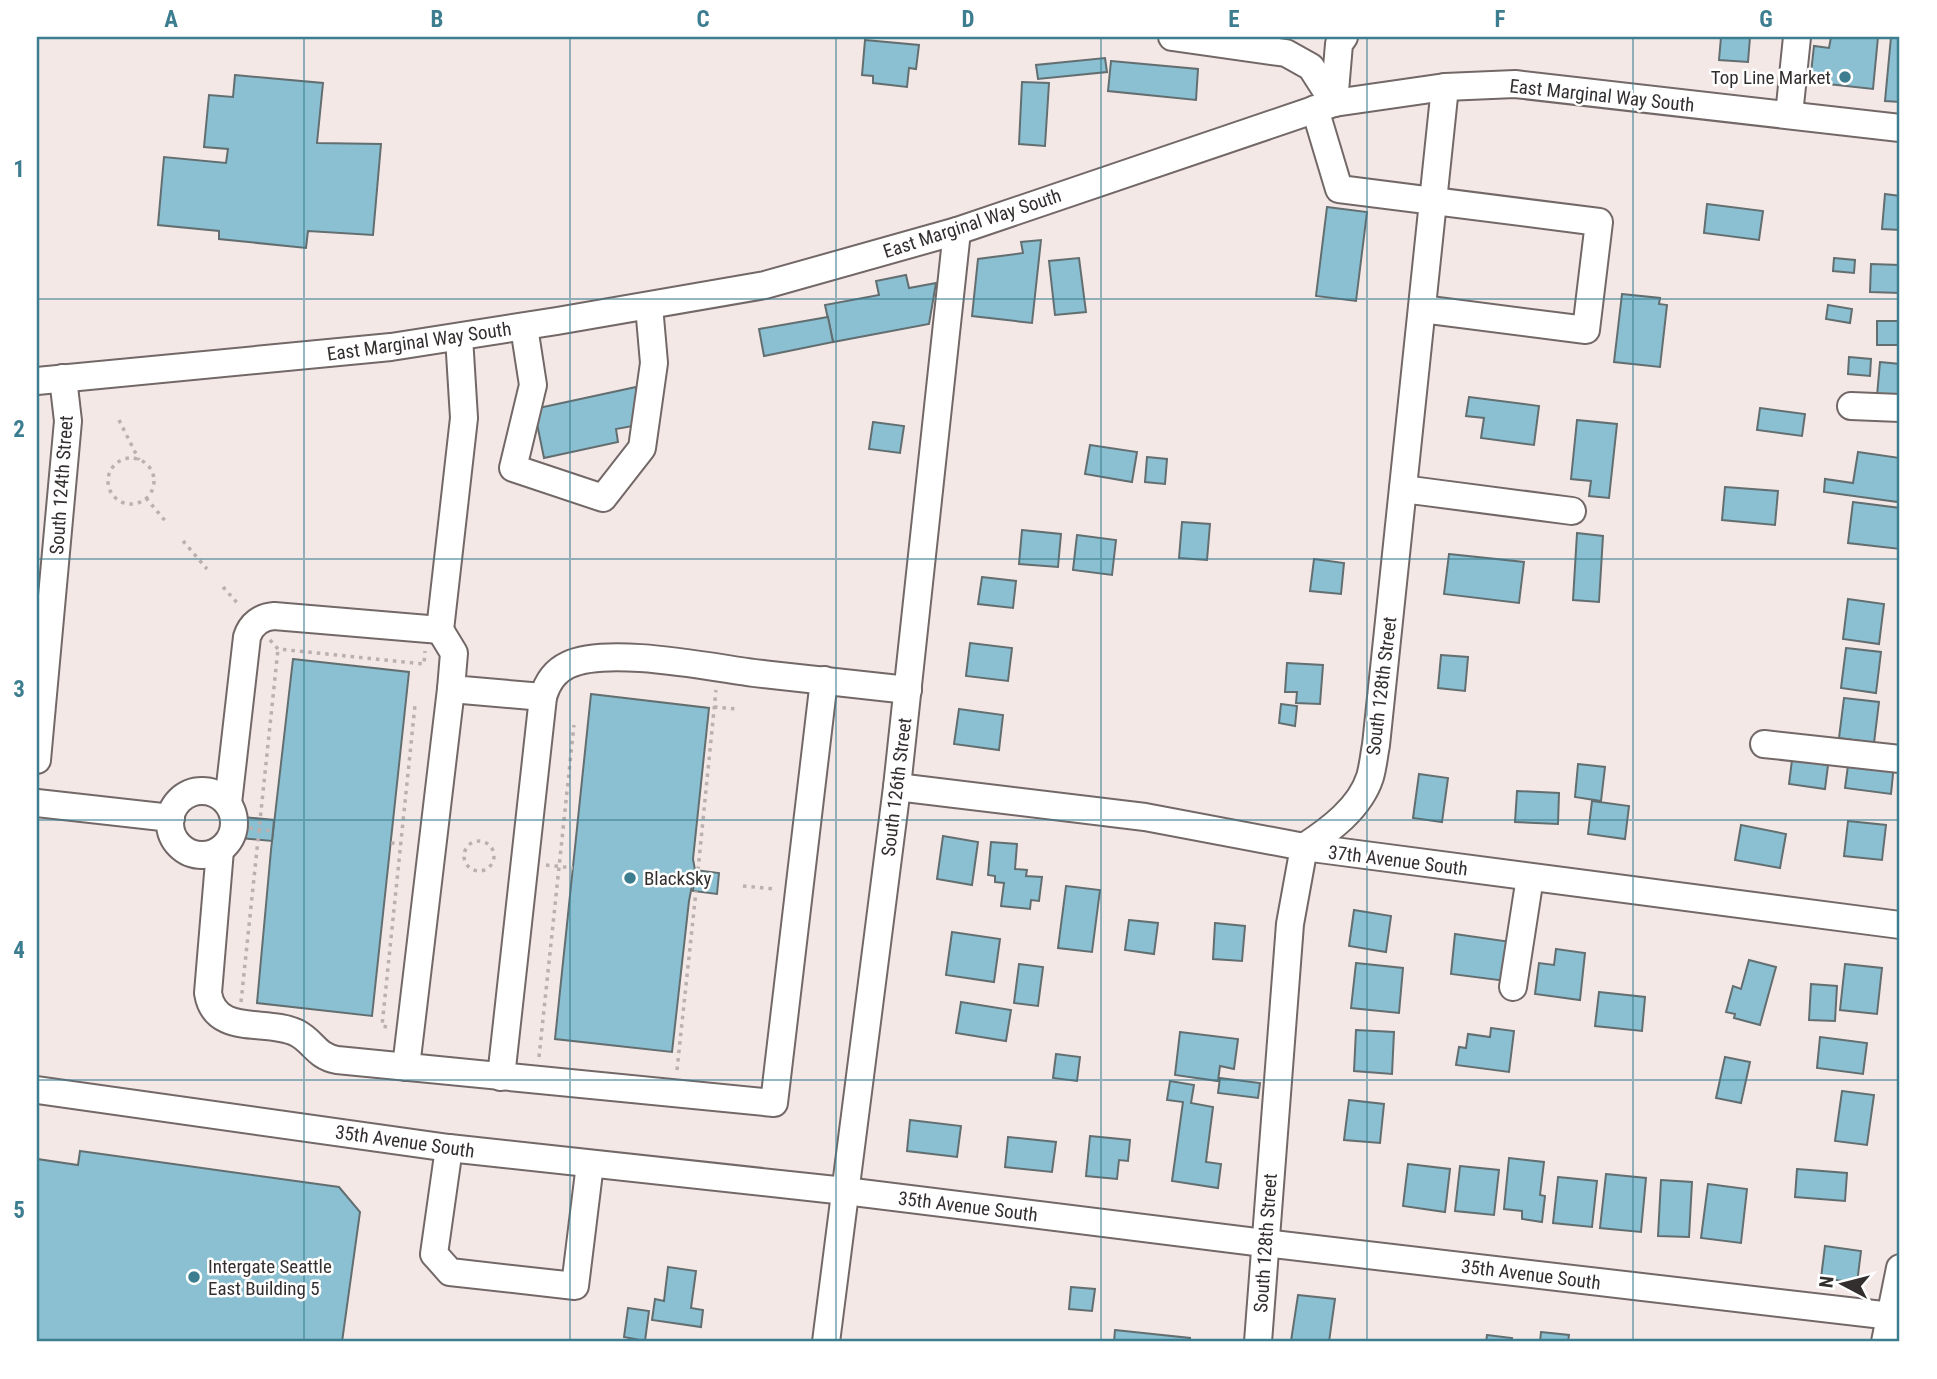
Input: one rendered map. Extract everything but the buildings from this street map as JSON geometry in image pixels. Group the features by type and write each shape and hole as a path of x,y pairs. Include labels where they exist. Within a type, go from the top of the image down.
{"street":[{"path":"1172,37 1286,53 1311,66 1325,106 1339,189 1600,222 1586,330 1422,309"},
{"path":"1325,106 1339,44 1344,37"},
{"path":"1789,115 1797,37"},
{"name":"East Marginal Way South","path":"37,381 377,348 524,327 765,285 957,231 1325,106 1445,87 1515,84 1900,128"},
{"name":"South 128th Street","path":"1258,1342 1290,924 1304,847 1331,829 1354,805 1370,779 1376,745 1445,87"},
{"name":"South 126th Street","path":"826,1342 897,787 957,231"},
{"path":"524,327 533,385 513,468 603,498 642,448 654,363 649,306"},
{"path":"433,637 464,418 458,337"},
{"name":"South 124th Street","path":"37,760 38,726 68,421 63,378"},
{"path":"1851,406 1900,408"},
{"path":"1403,489 1572,511"},
{"path":"228,803 247,637 255,623 264,617 274,616 433,637 454,653 406,1067"},
{"path":"501,1077 543,697 546,686 554,675 568,665 605,657 908,690"},
{"path":"220,850 208,993 214,1011 231,1021 291,1030 324,1057 501,1077 774,1102 824,680"},
{"path":"451,689 543,697"},
{"path":"1764,744 1900,759"},
{"name":"37th Avenue South","path":"897,787 1145,817 1304,847 1900,925"},
{"path":"210,792 228,803 233,813 233,834 220,850 210,854 189,853 174,838 170,828 174,808 189,793 210,792"},
{"path":"37,803 171,818"},
{"path":"1513,987 1530,877"},
{"name":"35th Avenue South","path":"37,1090 449,1148 845,1191 1895,1317"},
{"path":"449,1148 434,1254 450,1272 575,1286 590,1164"},
{"path":"1885,1342 1895,1317 1900,1268"}],"path":[{"path":"119,420 139,460 151,470 153,478 151,492 146,498 133,504 118,501 107,482 111,468 117,462 132,458 139,460"},
{"path":"146,498 167,523"},
{"path":"183,541 207,569"},
{"path":"223,587 248,615"},
{"path":"240,1010 278,649 424,664 433,637"},
{"path":"698,870 717,681"},
{"path":"392,1027 382,1026 415,705"},
{"path":"715,706 736,709"},
{"path":"538,1066 574,725"},
{"path":"241,827 273,831"},
{"path":"476,841 486,842 493,849 494,860 484,870 470,869 464,861 467,846 476,841"},
{"path":"391,843 411,845"},
{"path":"537,864 573,868"},
{"path":"743,886 776,889"},
{"path":"676,1080 696,891"}],"place":[{"name":"Top Line Market","path":"1845,77"},
{"name":"BlackSky","path":"630,878"},
{"name":"Intergate Seattle East Building 5","path":"194,1277"}]}
